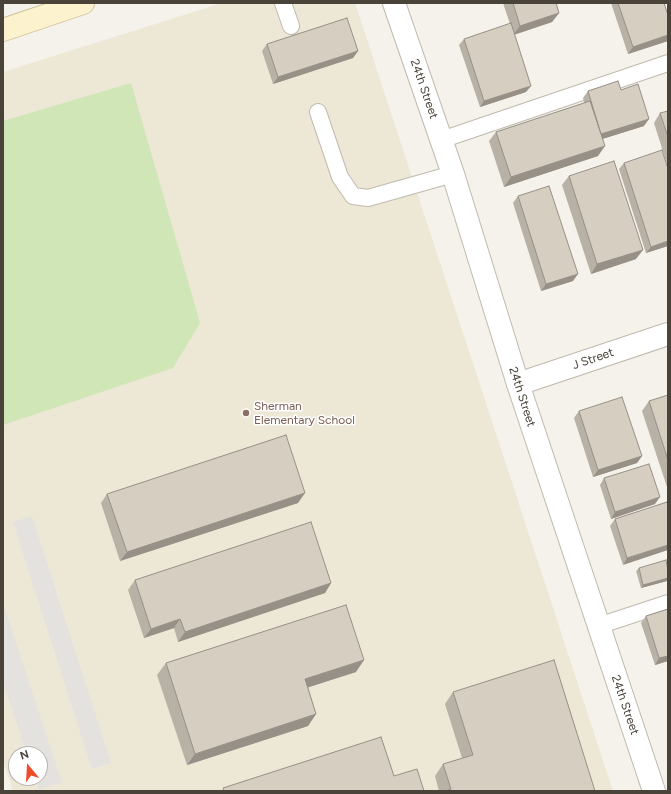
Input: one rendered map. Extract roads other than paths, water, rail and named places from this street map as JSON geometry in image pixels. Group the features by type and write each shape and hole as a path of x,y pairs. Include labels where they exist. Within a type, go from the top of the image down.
{"main road":[{"path":"3,30 83,3"}],"street":[{"name":"24th Street","path":"394,3 453,174 518,384 654,791"},
{"name":"J Street","path":"518,384 668,334"}],"lane":[{"path":"283,3 291,26"},
{"path":"441,140 668,63"},
{"path":"318,112 340,177 352,196 368,198 453,174"},
{"path":"598,626 668,603"}],"place":[{"name":"Sherman Elementary School","path":"246,413"}]}
